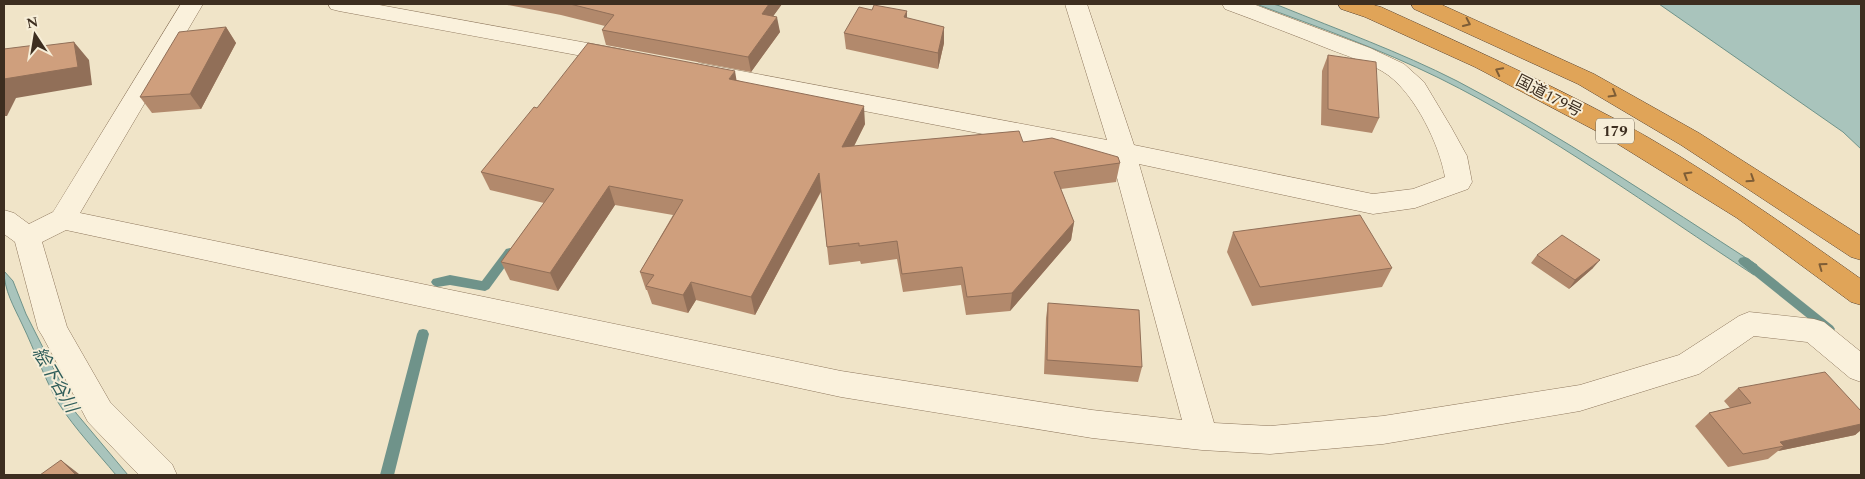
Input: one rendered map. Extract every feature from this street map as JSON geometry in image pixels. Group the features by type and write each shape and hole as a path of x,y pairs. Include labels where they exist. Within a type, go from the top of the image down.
{"highway":[{"name":"国道179号","path":"1348,4 1373,12 1482,62 1609,127 1746,211 1861,294"},
{"name":"国道179号","path":"1422,4 1586,79 1690,140 1861,250"}],"street":[{"path":"63,219 192,4"},
{"path":"339,4 403,9 642,60"},
{"path":"1076,4 1123,152 1202,436"},
{"path":"682,68 1123,152 1373,204 1415,198 1459,182 1454,156 1439,127 1416,88 1396,69 1362,53 1233,4"},
{"path":"160,475 99,412 53,329 15,228 63,219 841,384 1092,424 1202,436 1270,440 1383,430 1580,398 1688,365 1749,324 1814,331 1861,369"}],"water":[{"path":"1256,4 1280,6 1414,60 1496,102 1609,170 1757,265 1754,275 1600,172 1480,100 1394,57"},
{"path":"1659,4 1861,4 1861,149 1843,132"},
{"name":"絵下谷川","path":"4,271 13,281 26,314 76,413 128,475 116,475 59,404 10,298 4,278"}],"building":[{"path":"570,4 769,4 762,14 777,17 748,57 602,30 614,15"},
{"path":"874,5 907,11 904,17 944,27 938,53 844,33 859,7 872,10"},
{"path":"226,27 190,94 140,97 179,32"},
{"path":"74,42 78,67 4,79 4,49"},
{"path":"588,43 735,71 729,79 864,106 842,147 1019,131 1023,142 1052,138 1118,157 1120,163 1054,172 1074,222 1012,293 967,297 962,267 902,274 897,241 859,246 859,243 827,247 819,173 751,297 691,282 683,295 646,286 654,275 640,272 683,200 609,186 550,273 501,262 554,189 481,172 534,107 537,108"},
{"path":"1328,55 1376,62 1379,118 1328,109"},
{"path":"1360,215 1392,268 1260,287 1233,232"},
{"path":"1562,235 1600,260 1575,280 1537,255"},
{"path":"1048,303 1139,310 1142,367 1047,360"},
{"path":"1825,372 1861,411 1861,424 1780,442 1784,446 1743,454 1709,413 1751,403 1738,388"},
{"path":"61,460 76,475 40,475"}],"waterway":[{"path":"437,282 450,280 485,286 510,252"},
{"path":"1744,261 1829,329"},
{"path":"387,475 423,334"}]}
